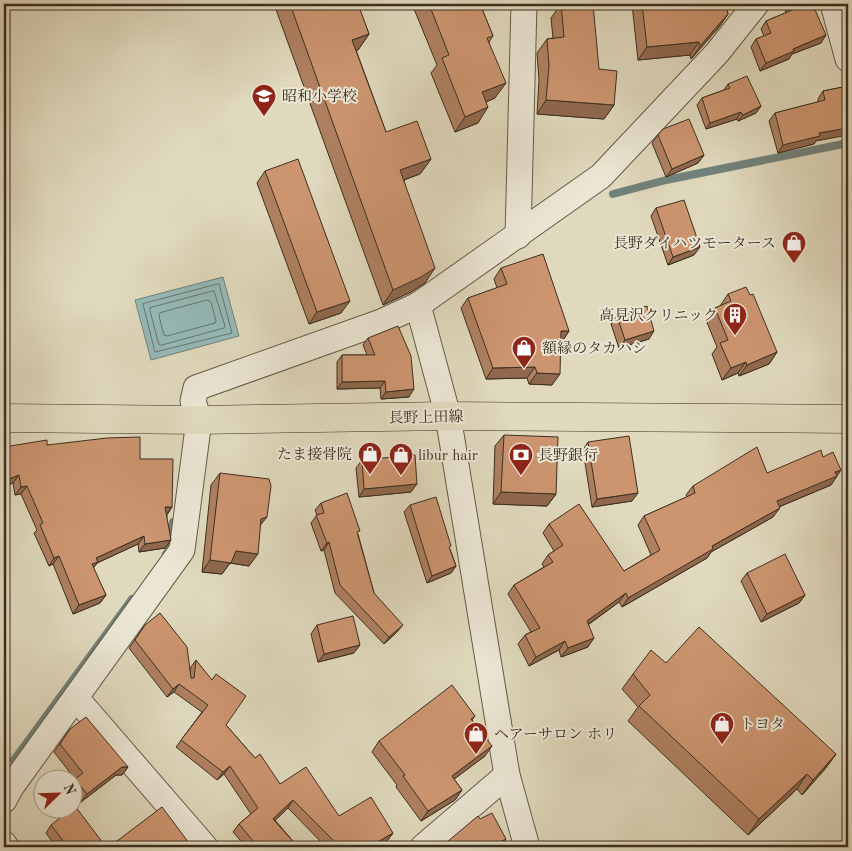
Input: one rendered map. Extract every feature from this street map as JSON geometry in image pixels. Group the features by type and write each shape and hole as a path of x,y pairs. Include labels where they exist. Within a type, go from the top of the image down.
{"main road":[{"name":"長野上田線","path":"4,418 199,420 448,416 848,419"}],"street":[{"path":"518,236 524,4"},
{"path":"6,787 76,698 182,550 199,420 193,401 196,388 381,322 418,305 601,176 717,53 756,4"},
{"path":"833,4 848,59"},
{"path":"418,305 448,416 507,775 527,847"},
{"path":"76,698 205,847"},
{"path":"423,847 507,775"}],"water":[{"path":"223,277 239,336 151,360 135,300"}],"building":[{"path":"290,4 358,4 369,34 352,40 386,132 417,121 431,159 400,170 435,268 393,290"},
{"path":"429,4 480,4 493,36 487,38 506,83 482,92 488,107 465,117 442,58 449,55"},
{"path":"561,4 593,4 599,69 617,71 614,105 546,100 549,66 547,39 564,37"},
{"path":"642,4 726,4 728,14 700,46 699,42 647,47"},
{"path":"791,4 813,5 826,35 766,63 756,39 771,33 766,21 792,10"},
{"path":"747,76 761,106 743,115 741,112 710,123 702,98 730,88 728,84"},
{"path":"848,86 848,128 819,133 820,136 783,145 775,113 825,100 823,91"},
{"path":"689,119 704,155 672,169 658,135 663,129"},
{"path":"298,159 350,301 317,312 265,171"},
{"path":"684,200 700,247 673,257 656,208"},
{"path":"543,254 569,331 561,331 560,374 537,373 535,367 493,368 468,298 507,284 501,268"},
{"name":"高見沢クリニック","path":"746,287 750,295 753,294 777,352 747,365 746,362 731,368 720,343 728,340 715,308 731,301 728,294"},
{"path":"647,306 654,331 625,340 617,316"},
{"path":"398,326 411,356 414,389 386,392 385,381 342,382 342,355 375,355 368,338"},
{"name":"長野銀行","path":"504,435 558,437 556,494 501,492"},
{"path":"629,436 638,493 597,499 588,442"},
{"path":"140,437 140,459 173,459 172,507 165,507 171,540 145,544 144,536 96,558 98,562 92,564 106,595 79,605 59,556 54,558 40,525 43,523 27,486 21,487 19,475 4,481 4,447 47,440 47,445 107,438"},
{"path":"757,447 767,473 821,450 823,457 833,452 841,470 835,472 837,476 777,501 780,508 712,546 713,549 628,598 626,593 587,621 594,638 568,648 565,641 536,657 525,635 540,628 514,585 553,562 548,555 563,545 549,524 579,504 624,571 660,550 644,516 695,493 693,486"},
{"path":"415,455 417,484 364,489 362,460"},
{"path":"220,473 269,479 271,486 267,517 261,519 258,554 236,551 231,563 210,560"},
{"path":"347,493 360,531 357,532 374,593 403,625 389,637 340,585 329,542 327,543 316,515 324,513 321,503"},
{"path":"436,497 456,566 432,576 410,505"},
{"path":"785,554 805,595 767,614 747,573"},
{"path":"160,613 187,647 191,678 194,678 196,660 212,680 216,674 246,696 226,725 255,758 260,754 280,784 306,767 339,816 371,797 393,833 369,847 340,847 293,800 273,819 298,847 258,847 239,824 258,808 230,766 223,772 181,740 208,705 179,684 173,689 135,640 145,625"},
{"path":"353,616 360,645 324,654 317,625"},
{"path":"699,627 836,754 813,780 807,774 759,819 639,706 650,695 633,674 651,650 666,663"},
{"path":"452,685 475,716 471,719 492,746 452,776 462,790 428,811 403,776 405,775 379,741"},
{"path":"86,717 128,767 122,767 87,794 82,788 82,768 79,768 60,744 70,729"},
{"path":"162,807 192,847 109,847"},
{"path":"492,813 506,839 490,847 441,847 478,816 480,819"},
{"path":"82,815 106,847 68,847 51,825 60,818 82,818"}],"waterway":[{"path":"613,194 666,180 848,143"},
{"path":"166,554 168,552 173,522"},
{"path":"14,760 132,599"}],"place":[{"name":"昭和小学校","path":"264,117"},
{"name":"長野ダイハツモータース","path":"794,264"},
{"name":"高見沢クリニック","path":"735,336"},
{"name":"額縁のタカハシ","path":"524,369"},
{"name":"たま接骨院","path":"370,475"},
{"name":"libur hair","path":"401,476"},
{"name":"長野銀行","path":"521,476"},
{"name":"トヨタ","path":"722,745"},
{"name":"ヘアーサロン ホリ","path":"476,755"}]}
